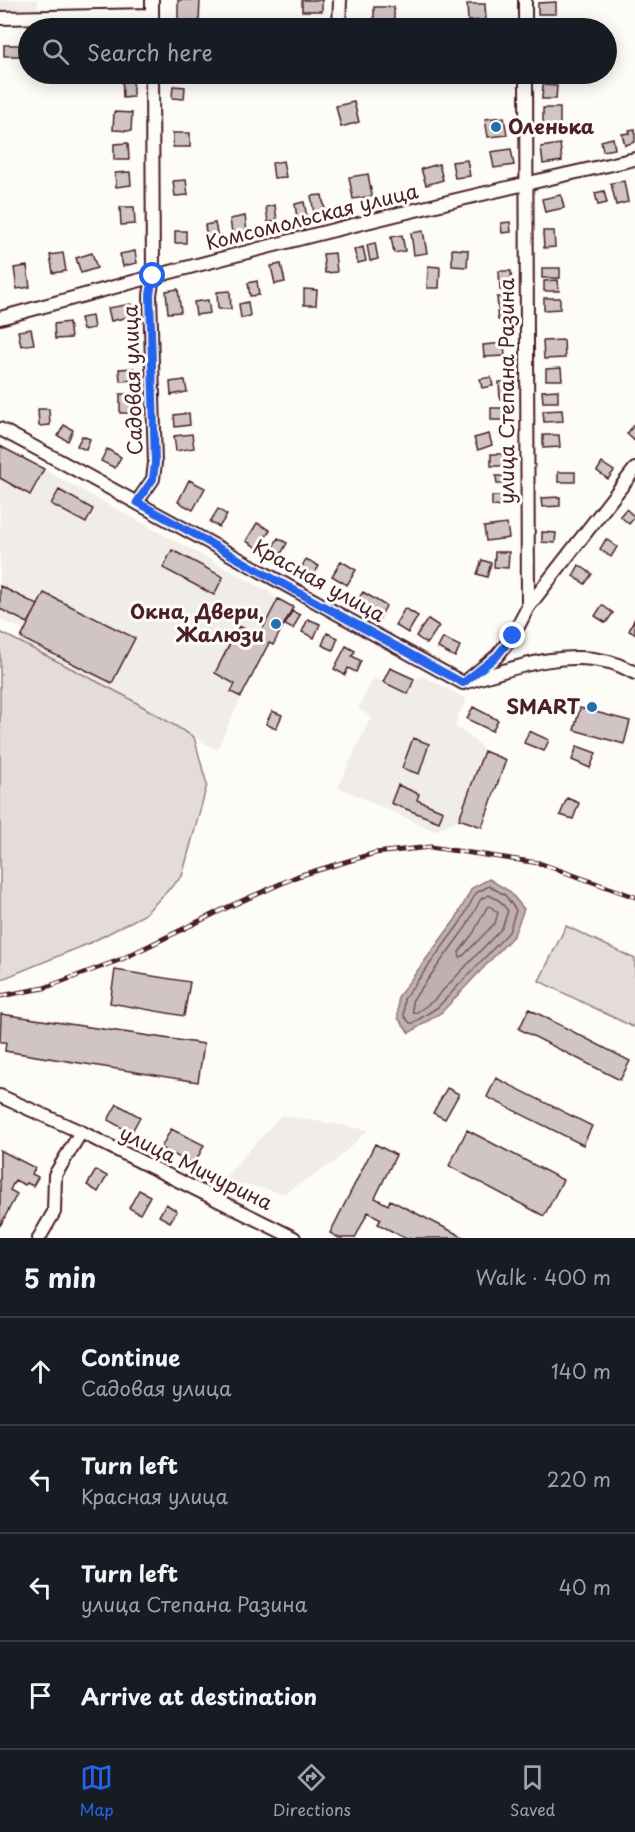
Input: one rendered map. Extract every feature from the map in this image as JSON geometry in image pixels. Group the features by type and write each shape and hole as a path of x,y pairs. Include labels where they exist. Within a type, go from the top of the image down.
{"street":[{"path":"0,18 152,15 152,0"},
{"path":"339,18 340,0"},
{"path":"525,0 525,18"},
{"name":"Садовая улица","path":"137,502 153,479 155,463 150,295 153,276 152,84"},
{"name":"улица Степана Разина","path":"463,683 497,656 513,636 528,607 526,84"},
{"name":"Комсомольская улица","path":"0,318 153,276 526,183 635,159"},
{"name":"Красная улица","path":"0,429 137,502 463,683"},
{"path":"528,607 635,469"},
{"path":"463,683 549,660 573,658 609,662 635,673"},
{"name":"улица Мичурина","path":"0,1096 81,1132 294,1238"},
{"path":"39,1238 54,1212 55,1175 81,1132"}],"shaded area":[{"path":"0,0 38,0 38,10 0,11"},
{"path":"0,446 266,590 293,607 273,645 269,644 217,750 125,696 19,642 25,630 0,619"},
{"path":"0,632 125,696 194,737 207,785 182,876 144,915 90,943 0,980"},
{"path":"423,676 467,699 457,717 456,727 479,744 484,751 506,760 482,827 459,819 434,831 338,787 371,717 358,708 374,678 408,693 414,679"},
{"path":"566,926 635,959 635,1022 633,1027 539,981"},
{"path":"281,1115 368,1130 334,1162 284,1193 223,1180"}],"water":[{"path":"489,879 509,891 524,909 514,935 442,1012 409,1033 398,1018 398,997 455,920 472,888"}],"building":[{"path":"178,0 200,0 199,18 178,18"},
{"path":"302,0 322,0 322,11 302,11"},
{"path":"556,2 556,14 538,14 538,3"},
{"path":"467,4 485,4 486,18 468,18"},
{"path":"374,7 394,7 394,18 374,18"},
{"path":"4,45 18,45 18,56 4,56"},
{"path":"122,84 133,84 133,97 123,98"},
{"path":"543,85 557,86 556,99 542,99"},
{"path":"173,86 185,87 184,99 172,98"},
{"path":"354,102 359,122 341,127 336,106"},
{"path":"543,108 560,108 560,128 543,127"},
{"path":"114,112 132,113 131,131 113,130"},
{"name":"Оленька","path":"504,117 507,135 488,137 485,119"},
{"path":"635,129 635,142 625,145 622,134 630,133 629,130"},
{"path":"173,133 190,133 190,147 173,147"},
{"path":"613,138 615,149 603,151 601,141"},
{"path":"128,143 129,160 114,160 114,144"},
{"path":"560,144 562,161 543,164 541,147"},
{"path":"511,149 514,165 494,168 491,152"},
{"path":"467,160 470,176 455,178 452,162"},
{"path":"283,161 286,177 274,178 272,163"},
{"path":"439,164 443,180 426,185 421,169"},
{"path":"130,172 131,185 116,187 115,173"},
{"path":"368,174 372,196 353,199 349,177"},
{"path":"186,180 188,195 175,196 173,181"},
{"path":"624,181 628,202 616,205 611,183"},
{"path":"604,191 607,203 598,205 595,193"},
{"path":"322,195 325,211 314,213 311,196"},
{"path":"561,195 564,208 545,212 542,199"},
{"path":"304,202 307,217 297,218 295,204"},
{"path":"275,205 277,221 268,222 266,207"},
{"path":"120,207 134,207 135,224 121,225"},
{"path":"245,216 247,231 232,233 230,219"},
{"path":"510,222 511,232 502,233 501,223"},
{"path":"215,223 218,238 207,240 205,225"},
{"path":"175,231 186,231 186,243 175,243"},
{"path":"423,231 427,253 414,255 411,233"},
{"path":"543,231 554,231 555,247 544,248"},
{"path":"402,235 405,251 394,253 391,237"},
{"path":"375,243 378,259 370,261 367,245"},
{"path":"363,247 366,261 358,263 354,250"},
{"path":"452,249 468,250 467,267 452,266"},
{"path":"135,251 137,263 123,266 120,254"},
{"path":"63,253 66,271 53,273 50,255"},
{"path":"92,253 97,268 81,273 76,258"},
{"path":"335,253 337,272 325,273 323,254"},
{"path":"281,264 285,282 275,284 271,266"},
{"path":"27,266 30,287 17,289 14,268"},
{"path":"428,266 440,267 439,288 427,288"},
{"path":"542,268 560,268 560,278 542,278"},
{"path":"499,271 511,271 512,290 500,290"},
{"path":"558,280 559,291 544,291 544,281"},
{"path":"257,281 259,295 250,296 248,283"},
{"path":"178,289 181,312 168,313 166,291"},
{"path":"304,289 317,290 316,305 304,305"},
{"path":"230,291 231,309 218,309 217,292"},
{"path":"497,297 509,297 510,308 498,309"},
{"path":"544,298 560,298 560,309 544,310"},
{"path":"208,300 210,313 196,315 194,302"},
{"path":"248,302 250,316 241,318 239,304"},
{"path":"131,304 133,316 111,321 108,308"},
{"path":"497,312 508,312 509,320 498,320"},
{"path":"92,316 94,328 83,330 80,318"},
{"path":"69,322 71,338 55,339 54,324"},
{"path":"31,329 34,344 21,346 18,331"},
{"path":"564,340 565,358 544,359 543,341"},
{"path":"504,343 505,356 484,357 483,345"},
{"path":"134,368 135,380 120,381 119,369"},
{"path":"561,368 562,380 546,380 546,369"},
{"path":"491,377 493,386 482,388 480,379"},
{"path":"185,380 187,392 171,395 170,382"},
{"path":"499,382 510,382 511,398 500,399"},
{"path":"558,390 558,402 543,402 542,391"},
{"path":"120,394 137,394 137,413 120,413"},
{"path":"491,408 509,408 509,420 491,420"},
{"path":"38,409 49,409 50,425 39,426"},
{"path":"562,410 563,421 544,422 543,411"},
{"path":"189,413 190,425 175,427 174,415"},
{"path":"635,423 635,441 627,434"},
{"path":"64,425 73,430 68,441 58,436"},
{"path":"192,434 194,448 176,451 174,436"},
{"path":"489,434 492,445 478,450 474,438"},
{"path":"543,435 559,435 560,447 543,448"},
{"path":"82,436 90,439 86,450 77,446"},
{"path":"0,446 44,469 30,495 0,478"},
{"path":"107,449 121,457 115,468 101,461"},
{"path":"491,454 508,454 508,466 491,466"},
{"path":"602,463 614,471 608,479 597,471"},
{"path":"558,472 575,472 575,482 558,482"},
{"path":"496,476 509,476 509,484 497,484"},
{"path":"189,480 205,488 193,510 178,502"},
{"path":"59,490 93,509 86,523 51,504"},
{"path":"492,496 506,496 506,507 492,506"},
{"path":"560,497 560,506 542,507 541,498"},
{"path":"218,509 227,515 219,527 210,522"},
{"path":"626,509 635,517 629,524 620,516"},
{"path":"257,523 270,530 259,549 246,541"},
{"path":"507,524 509,538 486,541 484,527"},
{"path":"542,532 556,533 555,543 542,542"},
{"path":"278,538 287,543 277,561 268,556"},
{"path":"606,539 617,547 611,557 600,549"},
{"path":"172,550 223,577 214,595 163,568"},
{"path":"495,552 509,552 508,568 494,567"},
{"path":"306,559 319,566 311,579 299,572"},
{"path":"482,560 491,563 487,577 477,574"},
{"path":"341,561 356,570 347,585 332,576"},
{"path":"579,565 592,574 585,584 573,576"},
{"path":"0,586 38,605 28,623 0,609"},
{"path":"363,592 386,606 379,619 355,604"},
{"path":"44,593 135,638 112,683 21,638"},
{"path":"278,599 293,607 273,645 269,643 241,697 231,692 235,684 215,673 239,626 259,636"},
{"path":"602,605 613,613 606,623 595,616"},
{"path":"405,608 418,616 408,633 395,625"},
{"path":"292,611 300,615 293,629 285,625"},
{"path":"635,618 635,634 629,631"},
{"path":"308,619 320,624 314,638 302,632"},
{"path":"428,619 439,626 427,644 416,636"},
{"path":"327,633 338,638 333,650 322,645"},
{"path":"443,638 460,646 455,657 438,648"},
{"path":"346,646 355,651 352,656 361,661 356,672 348,668 345,675 334,669"},
{"path":"390,668 414,679 408,694 383,682"},
{"path":"473,707 498,720 492,731 467,719"},
{"path":"580,708 630,721 624,744 574,730"},
{"path":"272,711 282,715 276,729 266,724"},
{"path":"529,731 549,740 544,751 524,743"},
{"path":"413,738 429,744 419,774 402,768"},
{"path":"577,746 596,753 590,768 572,760"},
{"path":"484,751 506,760 482,827 459,819"},
{"path":"398,785 419,794 417,800 443,811 439,822 391,803"},
{"path":"567,798 579,803 573,819 560,815"},
{"path":"115,970 190,982 184,1016 110,1003"},
{"path":"529,1009 630,1061 620,1080 519,1029"},
{"path":"1,1014 204,1044 198,1082 5,1051 6,1042 0,1042"},
{"path":"496,1078 592,1126 583,1145 487,1097"},
{"path":"447,1088 459,1094 445,1119 433,1113"},
{"path":"117,1104 140,1117 131,1133 108,1120"},
{"path":"171,1129 204,1145 194,1165 161,1148"},
{"path":"467,1130 563,1180 544,1216 449,1166"},
{"path":"375,1144 396,1155 375,1198 388,1205 390,1200 465,1238 405,1238 378,1224 381,1219 368,1212 355,1238 339,1238 330,1233"},
{"path":"0,1150 35,1168 32,1174 38,1177 33,1186 15,1180 10,1190 17,1194 0,1226"},
{"path":"96,1170 107,1176 98,1192 87,1185"},
{"path":"139,1190 150,1196 140,1214 129,1208"},
{"path":"166,1204 177,1211 170,1222 159,1216"}],"railway":[{"path":"0,996 44,988 122,959 298,876 375,853 430,847 539,863 635,897"}],"place":[{"name":"Оленька","path":"496,127"},
{"name":"Окна, Двери, Жалюзи","path":"276,624"},
{"name":"SMART","path":"592,707"}],"route":[{"path":"153,276 150,295 155,463 153,479 137,502 463,683 497,656 513,636"}]}
